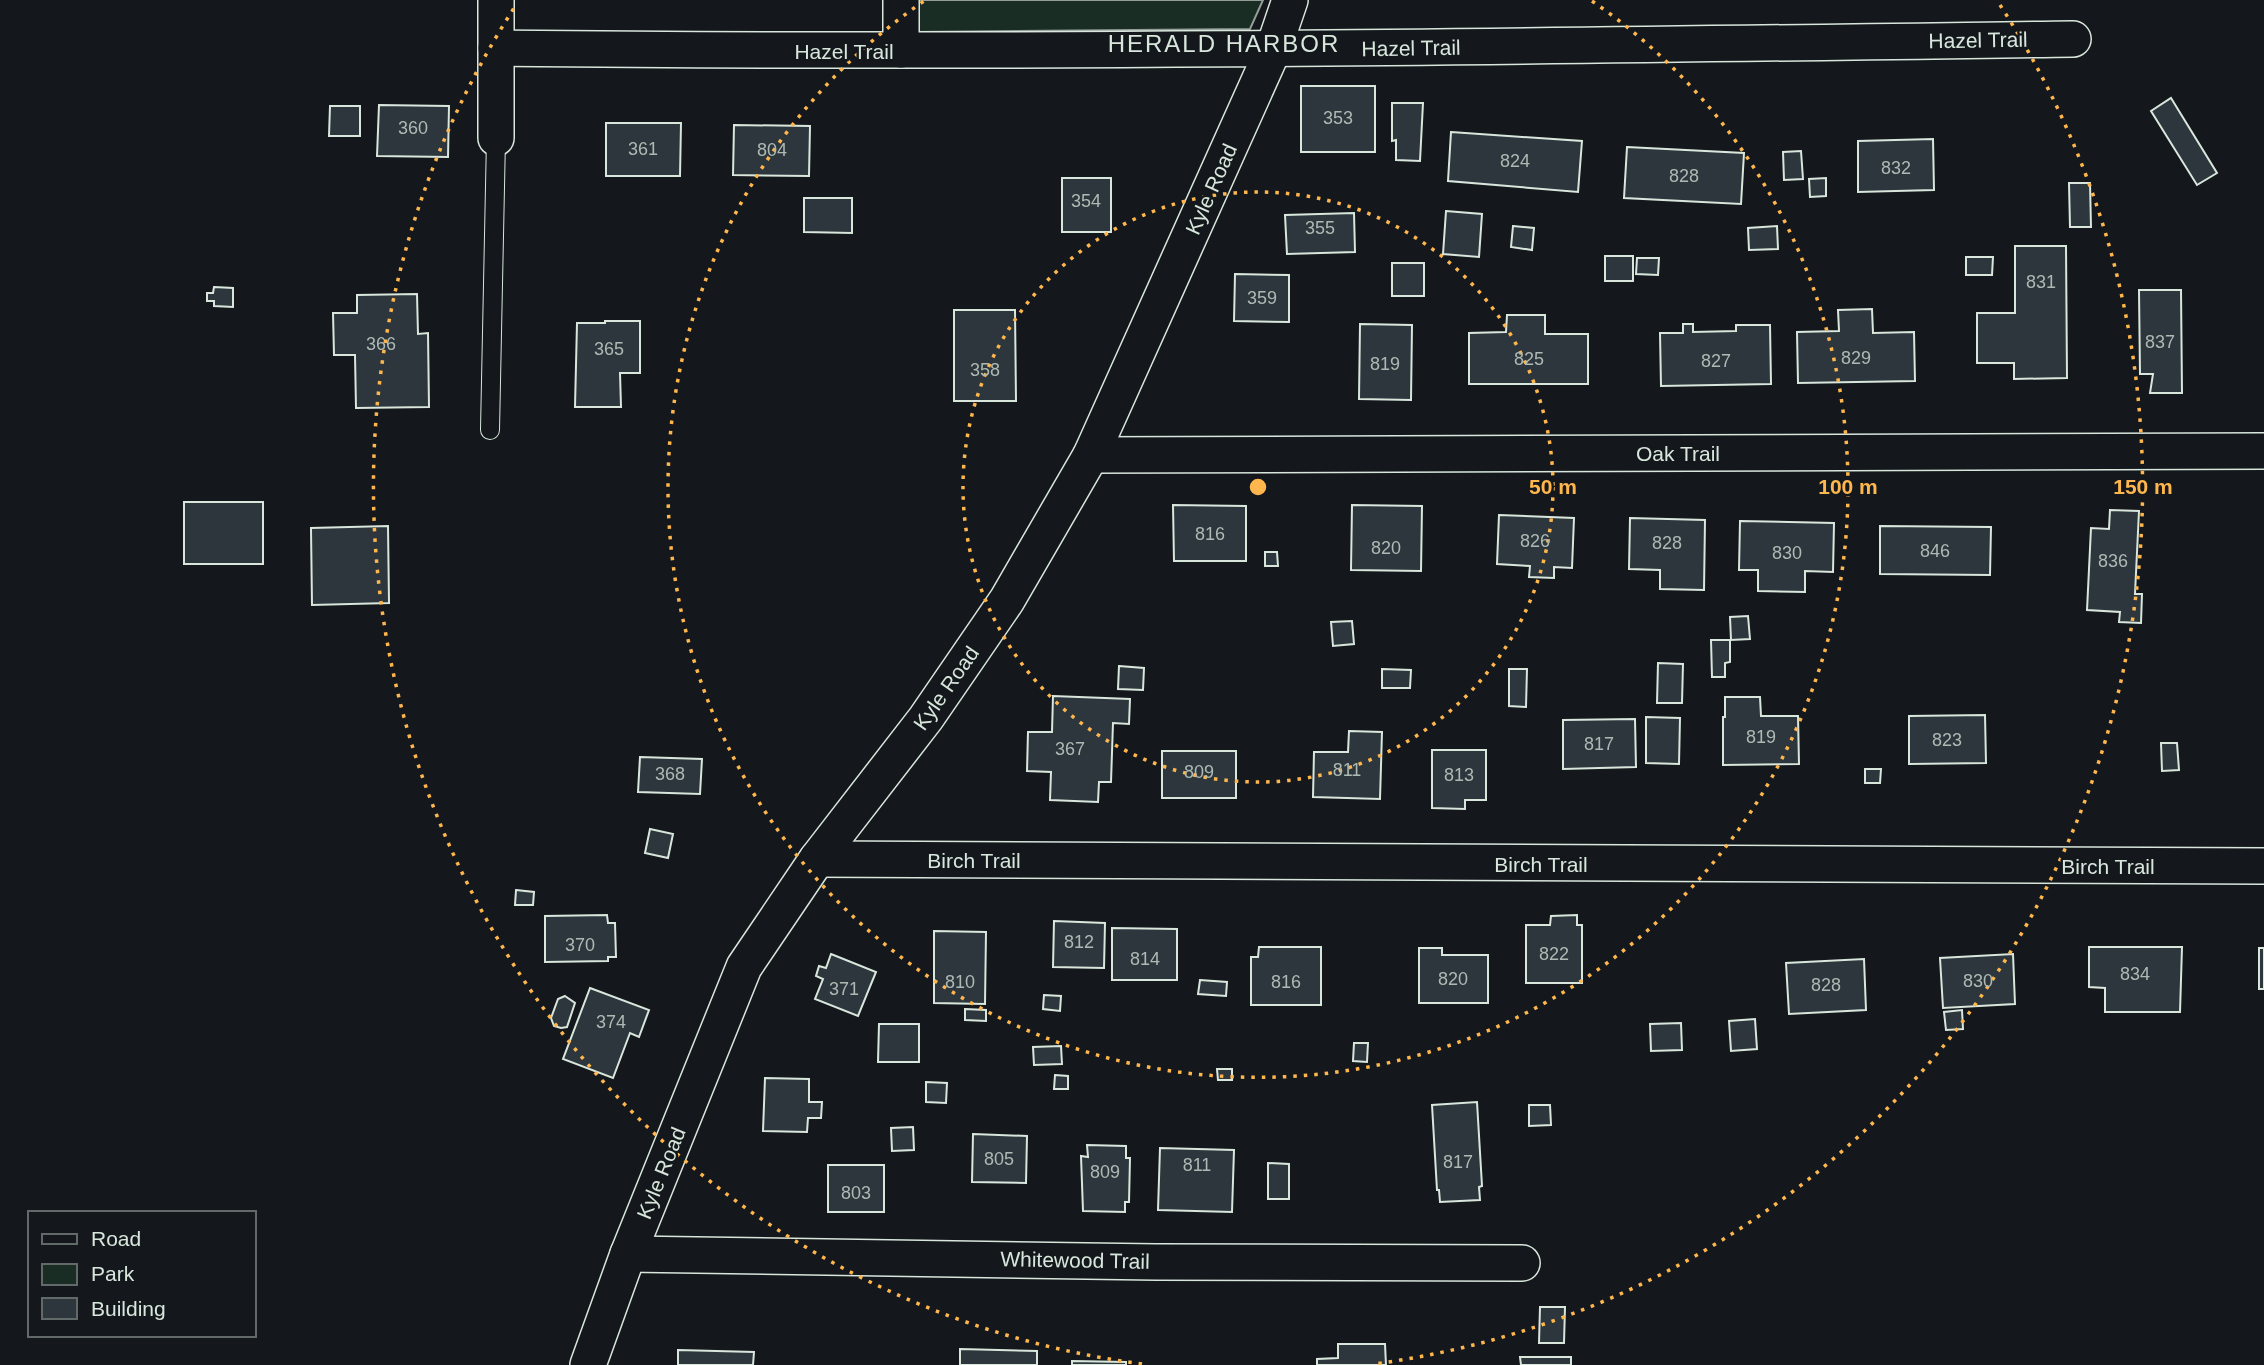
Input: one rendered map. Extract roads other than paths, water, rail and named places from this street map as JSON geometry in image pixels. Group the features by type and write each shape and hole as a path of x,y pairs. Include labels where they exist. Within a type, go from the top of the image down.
{"street":[{"path":"496,0 496,138"},
{"path":"901,0 901,50"},
{"name":"Kyle Road","path":"588,1365 628,1254 744,967 817,859 926,718 1007,600 1091,455 1273,50 1290,0"},
{"name":"Hazel Trail","path":"496,48 1273,50 2073,39"},
{"name":"Oak Trail","path":"1091,455 2264,451"},
{"name":"Birch Trail","path":"817,859 2264,866"},
{"name":"Whitewood Trail","path":"628,1254 1156,1262 1522,1263"}],"lane":[{"path":"490,430 496,138"}],"district":[{"name":"HERALD HARBOR","path":"1224,43"}]}
